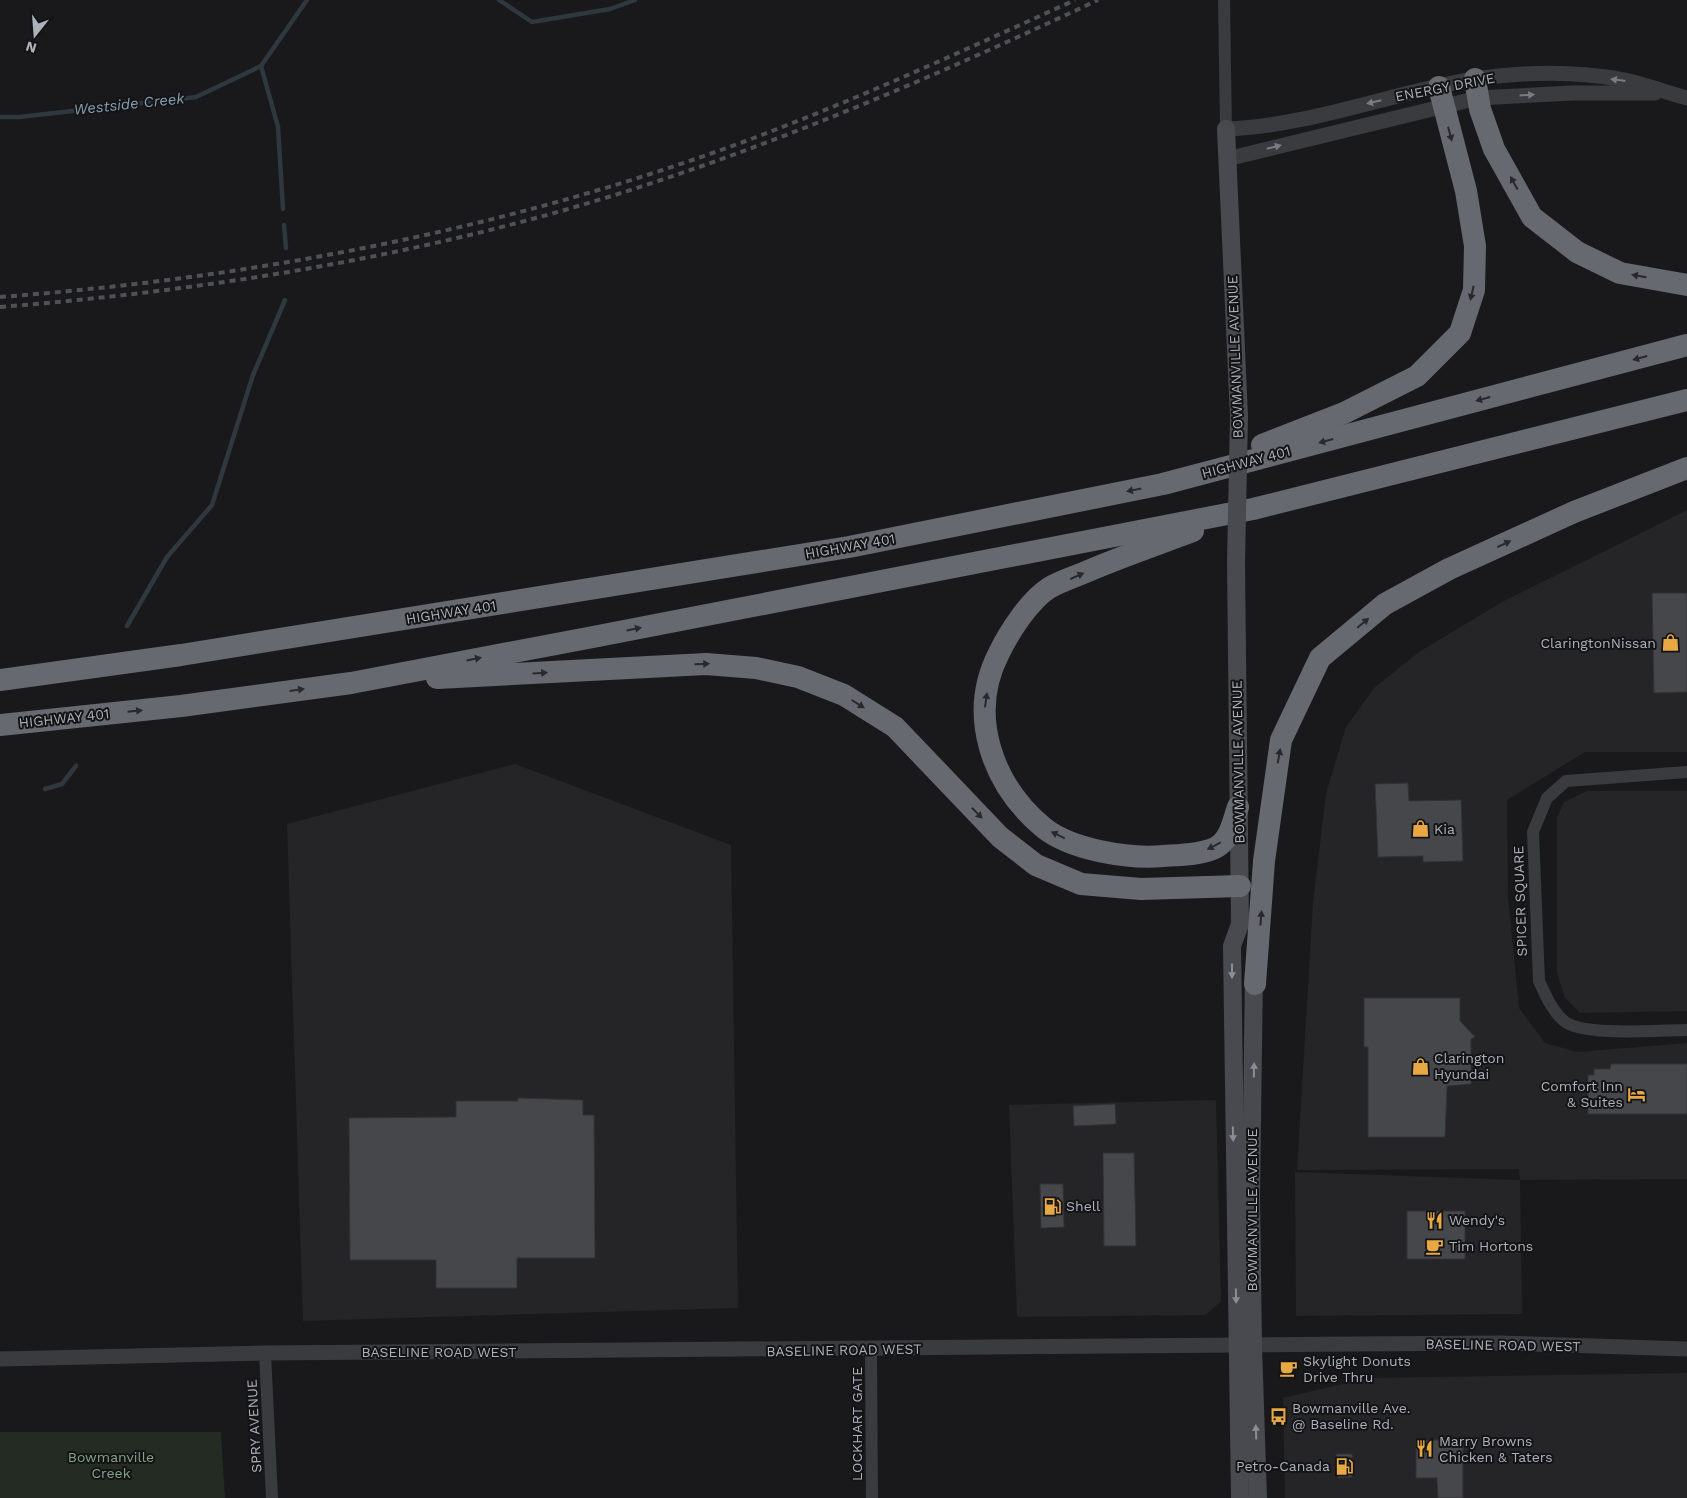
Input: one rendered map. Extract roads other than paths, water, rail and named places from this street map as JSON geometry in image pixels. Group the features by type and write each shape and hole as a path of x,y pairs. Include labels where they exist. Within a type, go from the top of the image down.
{"highway":[{"path":"1476,88 1494,148 1532,217 1577,252 1620,272 1687,285"},
{"path":"1163,484 1344,413 1417,376 1460,333 1474,290 1475,246 1466,192 1440,96"},
{"name":"HIGHWAY 401","path":"0,680 181,655 849,547 1163,484 1687,345"},
{"name":"HIGHWAY 401","path":"0,725 181,706 352,683 1252,509 1687,400"},
{"path":"1256,984 1264,860 1282,740 1320,658 1385,604 1449,570 1574,512 1687,468"},
{"path":"1238,806 1229,835 1216,848 1193,854 1144,857 1086,849 1045,828 1009,792 990,754 984,717 990,670 1012,626 1049,588 1102,564 1252,509"},
{"path":"352,683 706,664 756,668 798,677 844,695 895,727 1000,837 1036,865 1082,884 1141,889 1240,886"}],"main road":[{"name":"BOWMANVILLE AVENUE","path":"1226,129 1239,416 1236,563 1240,924 1232,946 1244,1347 1258,1498"},
{"name":"BOWMANVILLE AVENUE","path":"1240,924 1252,946 1256,984 1251,1196 1240,1498"}],"street":[{"name":"BOWMANVILLE AVENUE","path":"1224,0 1226,129"},
{"name":"ENERGY DRIVE","path":"1226,129 1280,124 1440,96 1476,88 1513,75 1570,75 1626,80 1687,98"},
{"name":"ENERGY DRIVE","path":"1476,88 1639,95 1665,93"},
{"name":"ENERGY DRIVE","path":"1226,158 1440,96"},
{"name":"SPICER SQUARE","path":"1687,772 1566,781 1547,798 1533,832 1539,981 1550,1003 1564,1021 1577,1028 1600,1031 1687,1030"},
{"name":"BASELINE ROAD WEST","path":"0,1359 265,1353 1500,1344 1687,1349"},
{"name":"LOCKHART GATE","path":"871,1350 872,1498"},
{"name":"SPRY AVENUE","path":"265,1353 272,1498"}],"waterway":[{"name":"Westside Creek","path":"0,117 19,117 196,97 261,66 307,0"},
{"name":"Westside Creek","path":"499,0 532,22 610,9 635,0"},
{"path":"261,66 278,127 283,209"},
{"path":"284,225 286,248"},
{"path":"127,626 167,557 212,505 253,375 285,300"},
{"path":"45,789 62,784 76,766"}],"railway":[{"path":"0,297 189,277 283,263 470,225 562,201 653,173 785,126 910,74 1075,0"},
{"path":"0,307 168,290 252,278 335,264 499,228 580,205 717,161 882,96 1098,0"}],"place":[{"name":"ClaringtonNissan","path":"1670,643"},
{"name":"Kia","path":"1420,829"},
{"name":"Clarington Hyundai","path":"1420,1066"},
{"name":"Comfort Inn & Suites","path":"1637,1094"},
{"name":"Shell","path":"1052,1206"},
{"name":"Wendy's","path":"1435,1220"},
{"name":"Tim Hortons","path":"1435,1246"},
{"name":"Skylight Donuts Drive Thru","path":"1289,1369"},
{"name":"Bowmanville Ave. @ Baseline Rd.","path":"1278,1416"},
{"name":"Marry Browns Chicken & Taters","path":"1425,1449"},
{"name":"Petro-Canada","path":"1344,1466"}],"park label":[{"name":"Bowmanville Creek","path":"111,1465"}]}
